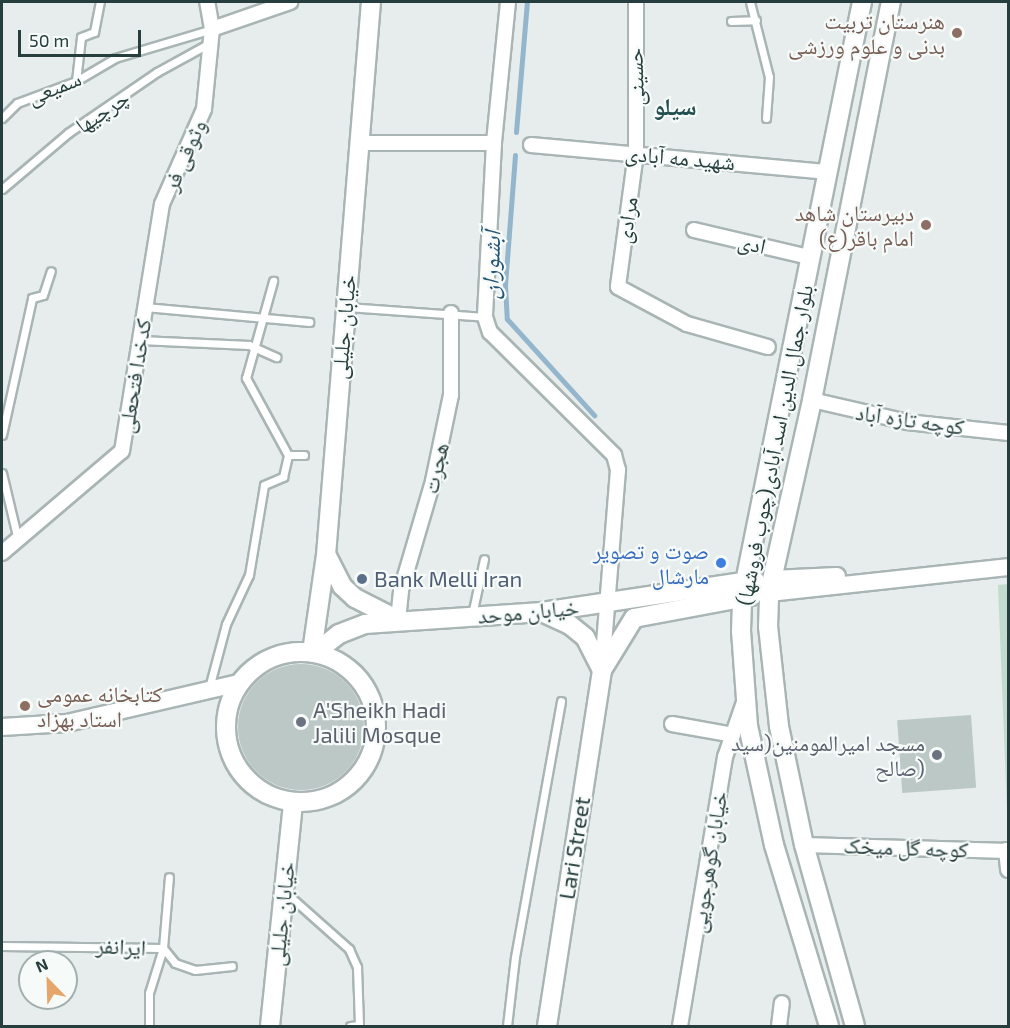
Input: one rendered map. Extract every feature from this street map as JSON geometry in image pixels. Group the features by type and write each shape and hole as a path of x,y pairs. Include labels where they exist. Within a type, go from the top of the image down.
{"main road":[{"name":"خیابان جلیلی","path":"314,652 326,555 344,306 371,2"},
{"name":"بلوار جمال الدین اسد آبادی(چوب فروشها)","path":"830,1026 774,845 745,700 744,589 862,2"},
{"name":"بلوار جمال الدین اسد آبادی(چوب فروشها)","path":"855,1026 804,844 779,726 768,627 771,586 812,400 891,2"},
{"path":"326,555 335,576 348,592 398,620"},
{"path":"602,670 627,626 644,614 744,589 771,586"},
{"name":"خیابان موحد","path":"314,652 351,628 398,620 542,612 605,603 744,589"},
{"path":"542,612 570,625 585,637 602,670"},
{"path":"314,652 343,664 360,679 371,698 376,719 375,742 368,763 354,780 336,794 315,801 292,802 271,796 252,784 237,768 228,747 225,725 229,703 239,683 254,667 273,656 314,652"},
{"name":"Lari Street","path":"547,1026 602,670"},
{"name":"خیابان جلیلی","path":"270,1026 292,802"}],"street":[{"name":"وثوقی فر","path":"146,307 162,204 204,109 211,36 207,2"},
{"path":"211,36 264,7 290,2"},
{"path":"508,2 494,143 485,317 490,332 614,455 618,470 605,603 602,670"},
{"name":"حسینی","path":"636,2 636,153"},
{"path":"358,143 494,143"},
{"name":"شهید مه آبادی","path":"531,146 636,153 829,172"},
{"name":"مرادی","path":"636,153 618,287 687,324 768,347"},
{"name":"ادی","path":"694,230 809,257"},
{"name":"کدخدا فتحعلی","path":"2,553 17,536 122,451 146,307"},
{"name":"هجرت","path":"398,620 401,590 433,481 451,395 451,313"},
{"name":"کوچه تازه آباد","path":"812,400 907,422 1008,433"},
{"path":"771,586 1008,567"},
{"path":"4,729 67,723 239,683"},
{"name":"خیابان گوهرجویی","path":"680,1026 725,756 745,700"},
{"path":"672,724 733,735"},
{"name":"کوچه گل میخک","path":"804,844 1007,850"},
{"path":"1007,850 1008,870"},
{"path":"779,1026 782,1004"}],"lane":[{"path":"76,81 81,37 94,32 100,2"},
{"path":"750,2 756,20 760,51 769,77 766,118"},
{"path":"731,21 756,20"},
{"name":"سمیعی","path":"2,118 17,103 76,81 115,58 211,36"},
{"name":"چرچیها","path":"2,189 68,133 211,36"},
{"path":"2,435 32,298 43,295 51,272"},
{"path":"209,691 223,634 249,575 264,485 283,477 288,455 246,378 273,281"},
{"path":"344,306 485,317"},
{"name":"کدخدا فتحعلی","path":"146,307 309,322"},
{"path":"140,340 197,340 255,348 276,357"},
{"path":"288,455 304,455"},
{"path":"2,474 17,536"},
{"path":"472,617 484,559"},
{"path":"507,1026 515,957 561,701"},
{"path":"149,1026 149,993 163,948 169,877"},
{"path":"284,891 349,949 357,967 359,1025 350,1026"},
{"name":"ایرانفر","path":"2,946 163,948 175,963 195,970 232,966"}],"green space":[{"path":"1008,584 1008,836 998,585"}],"building":[{"name":"A'Sheikh Hadi Jalili Mosque","path":"301,664 325,669 345,683 359,703 364,727 359,751 345,771 325,785 301,790 277,785 257,771 243,751 238,727 243,703 257,683 277,669"},
{"name":"مسجد امیرالمومنین(سید صالح)","path":"971,715 976,788 902,793 897,720"}],"waterway":[{"name":"آبشوران","path":"516,132 527,2"},
{"name":"آبشوران","path":"515,155 505,285 507,319 594,415"}],"place":[{"name":"هنرستان تربیت بدنی و علوم ورزشی","path":"957,33"},
{"name":"دبیرستان شاهد امام باقر(ع)","path":"926,225"},
{"name":"صوت و تصویر مارشال","path":"721,563"},
{"name":"Bank Melli Iran","path":"362,579"},
{"name":"کتابخانه عمومی استاد بهزاد","path":"25,706"},
{"name":"A'Sheikh Hadi Jalili Mosque","path":"301,722"},
{"name":"مسجد امیرالمومنین(سید صالح)","path":"937,755"}],"district":[{"name":"سیلو","path":"675,106"}]}
